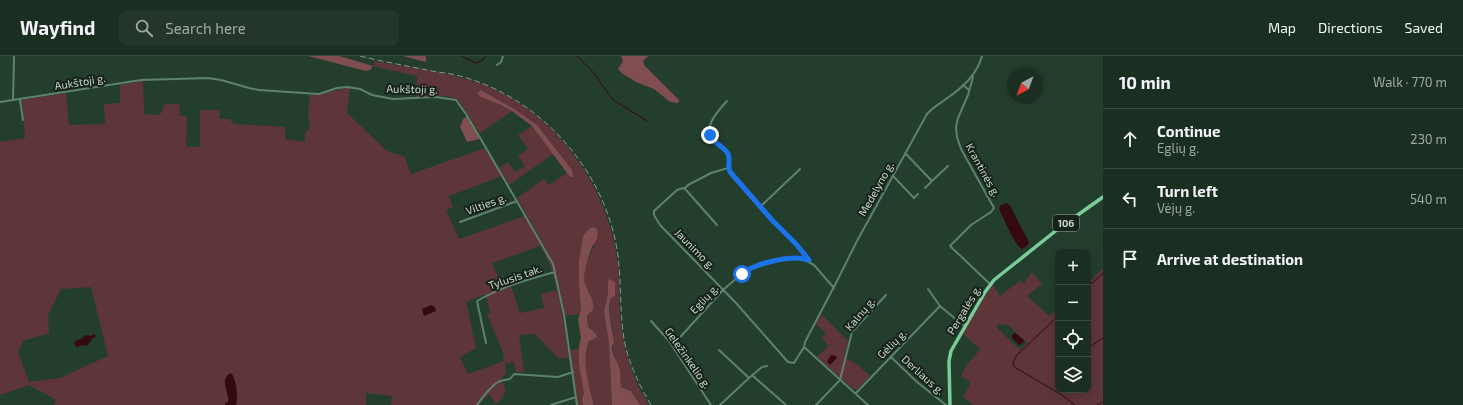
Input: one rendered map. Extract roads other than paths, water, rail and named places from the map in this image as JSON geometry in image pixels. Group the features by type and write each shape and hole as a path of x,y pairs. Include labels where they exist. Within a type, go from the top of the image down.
{"main road":[{"name":"Pergalės g.","path":"950,405 950,357 953,346 990,284 1038,245 1103,197"}],"street":[{"path":"13,100 14,56"},
{"path":"497,65 501,62 503,56"},
{"name":"Medelyno g.","path":"804,346 857,241 927,114 931,109 973,76 982,56"},
{"name":"Krantinės g.","path":"973,76 958,118 956,127 957,137 961,149 994,205 994,208 991,212 969,227 950,246 990,284"},
{"name":"Aukštoji g.","path":"0,102 141,80 204,78 221,80 249,88 272,91 319,94 337,88 347,87 360,89 372,95 394,99 436,97 452,98 458,101 548,254 555,272 577,405"},
{"path":"963,85 969,90"},
{"path":"20,100 24,120"},
{"path":"728,101 714,117 710,131 714,142 724,149 728,155 728,168 760,207 796,244 808,261 834,288"},
{"path":"905,152 932,181"},
{"path":"924,188 948,166"},
{"path":"718,225 685,188 711,173 728,168"},
{"path":"760,207 800,169"},
{"path":"893,176 914,198 918,194"},
{"name":"Jaunimo g.","path":"685,188 680,188 677,190 654,211 654,215 660,225 723,290 788,362 794,363 804,346"},
{"name":"Vilties g.","path":"460,222 517,201"},
{"name":"Eglių g.","path":"672,346 723,290 745,271 780,260 797,258 808,261"},
{"name":"Tylusis tak.","path":"486,344 476,302 491,293 555,272"},
{"path":"928,289 940,306 965,327"},
{"name":"Kalnų g.","path":"816,405 840,380 852,332 886,295"},
{"name":"Gėlių g.","path":"856,393 940,306"},
{"name":"Geležinkelio g.","path":"651,321 672,346 711,405"},
{"path":"804,346 868,405"},
{"path":"719,350 749,378"},
{"name":"Derliaus g.","path":"891,357 917,382 946,405"},
{"path":"720,405 762,367 767,366"},
{"path":"477,405 487,392 497,383 501,380 508,380 514,374 558,377 572,372"},
{"path":"753,376 786,405"},
{"path":"551,405 576,397"}],"waterway":[{"path":"461,56 476,63 487,56"},
{"path":"577,56 595,74 612,99 647,121"},
{"path":"1090,285 1103,273"},
{"path":"1055,319 1017,355 1013,362 1016,368 1062,395"},
{"path":"1091,346 1103,338"},
{"path":"1062,395 1075,405"},
{"path":"1097,405 1103,402"}],"railway":[{"path":"360,56 467,78 495,89 522,104 546,123 568,145 586,170 601,197 612,226 618,256 622,323 625,342 633,370 651,405"}]}
